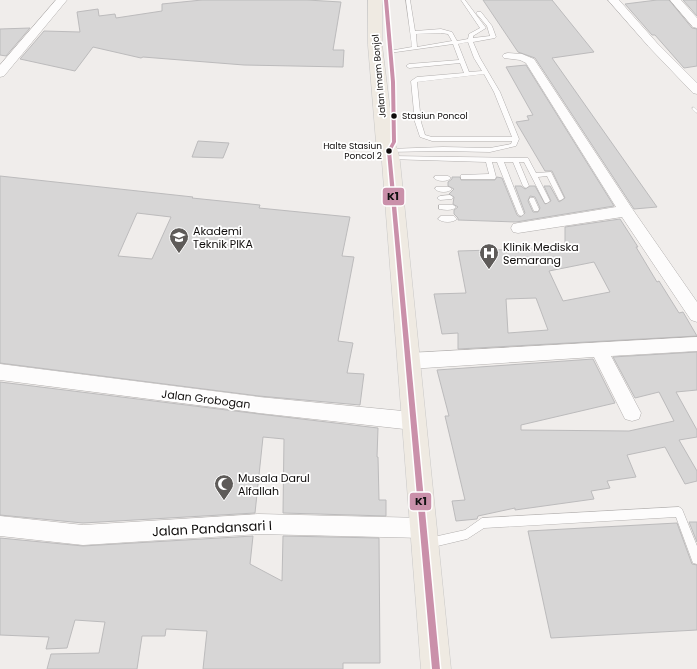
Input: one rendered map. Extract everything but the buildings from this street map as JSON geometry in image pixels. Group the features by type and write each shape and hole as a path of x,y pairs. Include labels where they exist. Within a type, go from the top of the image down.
{"main road":[{"name":"Jalan Imam Bonjol","path":"376,1 391,52 394,142 390,157"},
{"name":"Jalan Imam Bonjol","path":"376,1 378,72 385,142 390,157 436,669"}],"street":[{"path":"0,73 62,0"},
{"path":"613,0 653,45 697,90"},
{"path":"675,0 697,25"},
{"path":"508,56 522,57 530,61 626,211 697,314"},
{"path":"520,221 626,211"},
{"path":"409,361 697,344"},
{"path":"599,350 632,413"},
{"name":"Jalan Grobogan","path":"0,372 251,404 413,421"},
{"name":"Jalan Pandansari I","path":"0,526 83,535 258,524 425,536"}],"lane":[{"path":"408,0 415,48"},
{"path":"390,157 443,149 490,150 512,147 516,138 497,92 477,58 470,42 471,35 483,28 463,0"},
{"path":"391,52 470,42 493,37 489,26 469,0"},
{"path":"413,33 450,33 456,44 467,74"},
{"path":"408,66 462,61"},
{"path":"486,72 417,79 414,81 418,122 422,136 432,139 516,138"},
{"path":"390,157 527,162 547,201"},
{"path":"463,177 492,176 488,161"},
{"path":"501,162 520,221"},
{"path":"516,162 526,186"},
{"path":"534,174 549,174 562,198"},
{"path":"437,178 448,178"},
{"path":"438,188 449,188"},
{"path":"440,198 450,197"},
{"path":"532,200 536,209"},
{"path":"441,207 453,207"},
{"path":"441,219 454,219"},
{"path":"425,536 467,534 482,523 680,512 697,559"}],"railway":[{"path":"693,108 697,112"}],"transit line":[{"name":"K1","path":"386,0 393,82 394,142 389,151 436,669"}],"place":[{"name":"Stasiun Poncol","path":"394,116"},
{"name":"Halte Stasiun Poncol 2","path":"389,151"},
{"name":"Akademi Teknik PIKA","path":"179,254"},
{"name":"Klinik Mediska Semarang","path":"489,270"},
{"name":"Musala Darul Alfallah","path":"224,501"}]}
